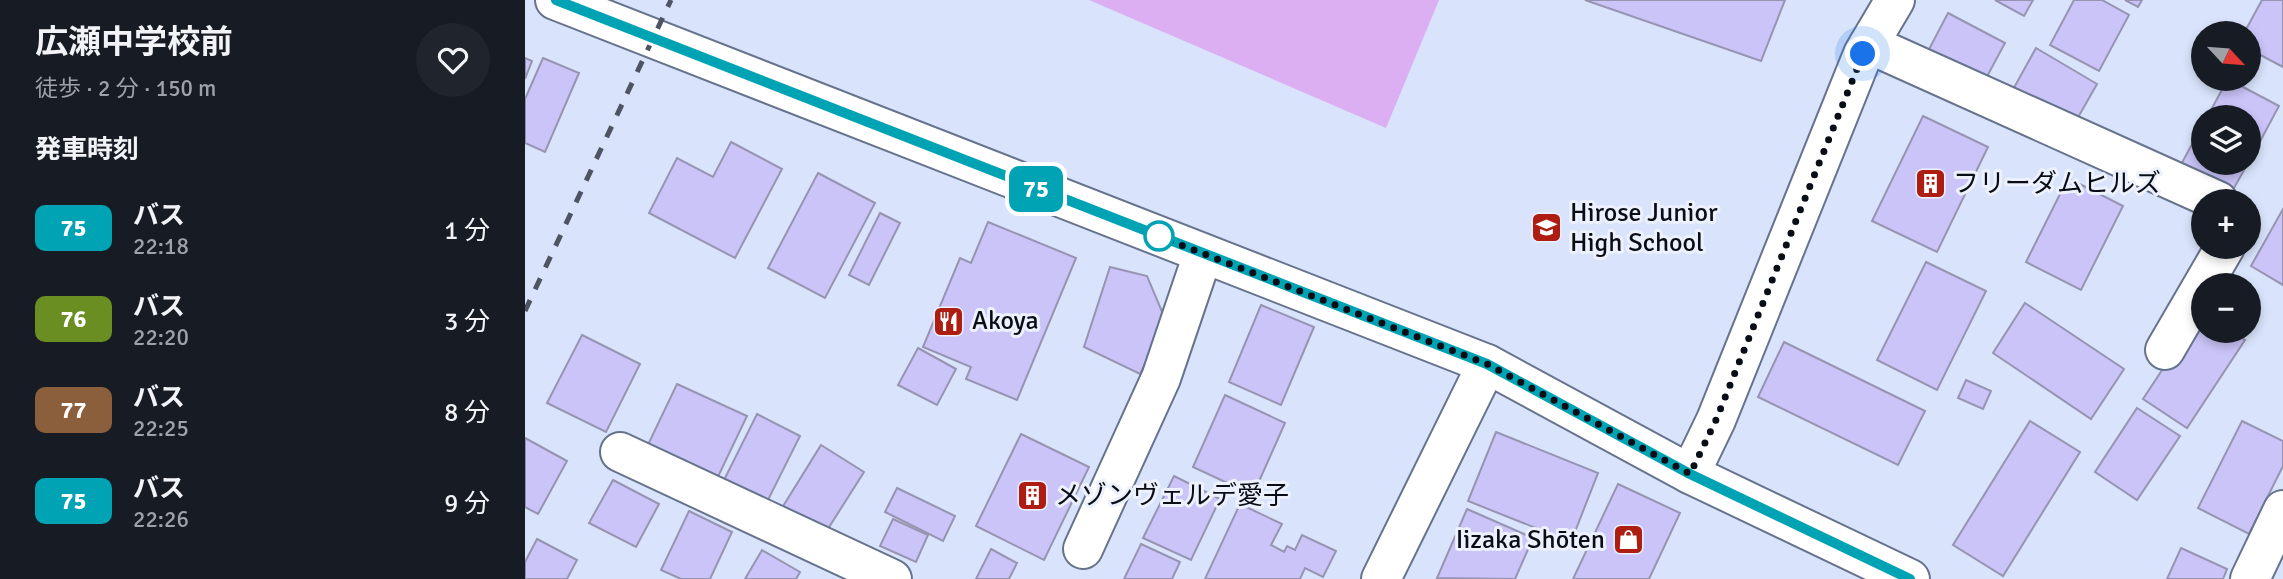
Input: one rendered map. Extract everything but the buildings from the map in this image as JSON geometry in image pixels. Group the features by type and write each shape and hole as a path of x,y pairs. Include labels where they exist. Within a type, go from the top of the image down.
{"street":[{"path":"555,0 1487,364 1690,474 1910,579"},
{"path":"1690,474 1716,420 1863,54 1895,0"},
{"path":"1869,44 2191,189"},
{"path":"1083,549 1161,378 1203,254"},
{"path":"2165,350 2218,259"},
{"path":"1381,579 1487,364"},
{"path":"620,452 893,579"},
{"path":"2250,579 2283,510"}],"shaded area":[{"path":"1089,0 1439,0 1386,128"}],"railway":[{"path":"525,311 671,0"}],"bus line":[{"name":"75","path":"556,0 1487,364 1690,474 1910,579"}],"place":[{"name":"フリーダムヒルズ","path":"1930,184"},
{"name":"Hirose Junior High School","path":"1547,228"},
{"name":"Akoya","path":"949,321"},
{"name":"メゾンヴェルデ愛子","path":"1032,496"},
{"name":"Iizaka Shōten","path":"1628,540"}],"route":[{"path":"1159,236 1153,234 1487,364 1690,474 1716,420 1863,54"}]}
